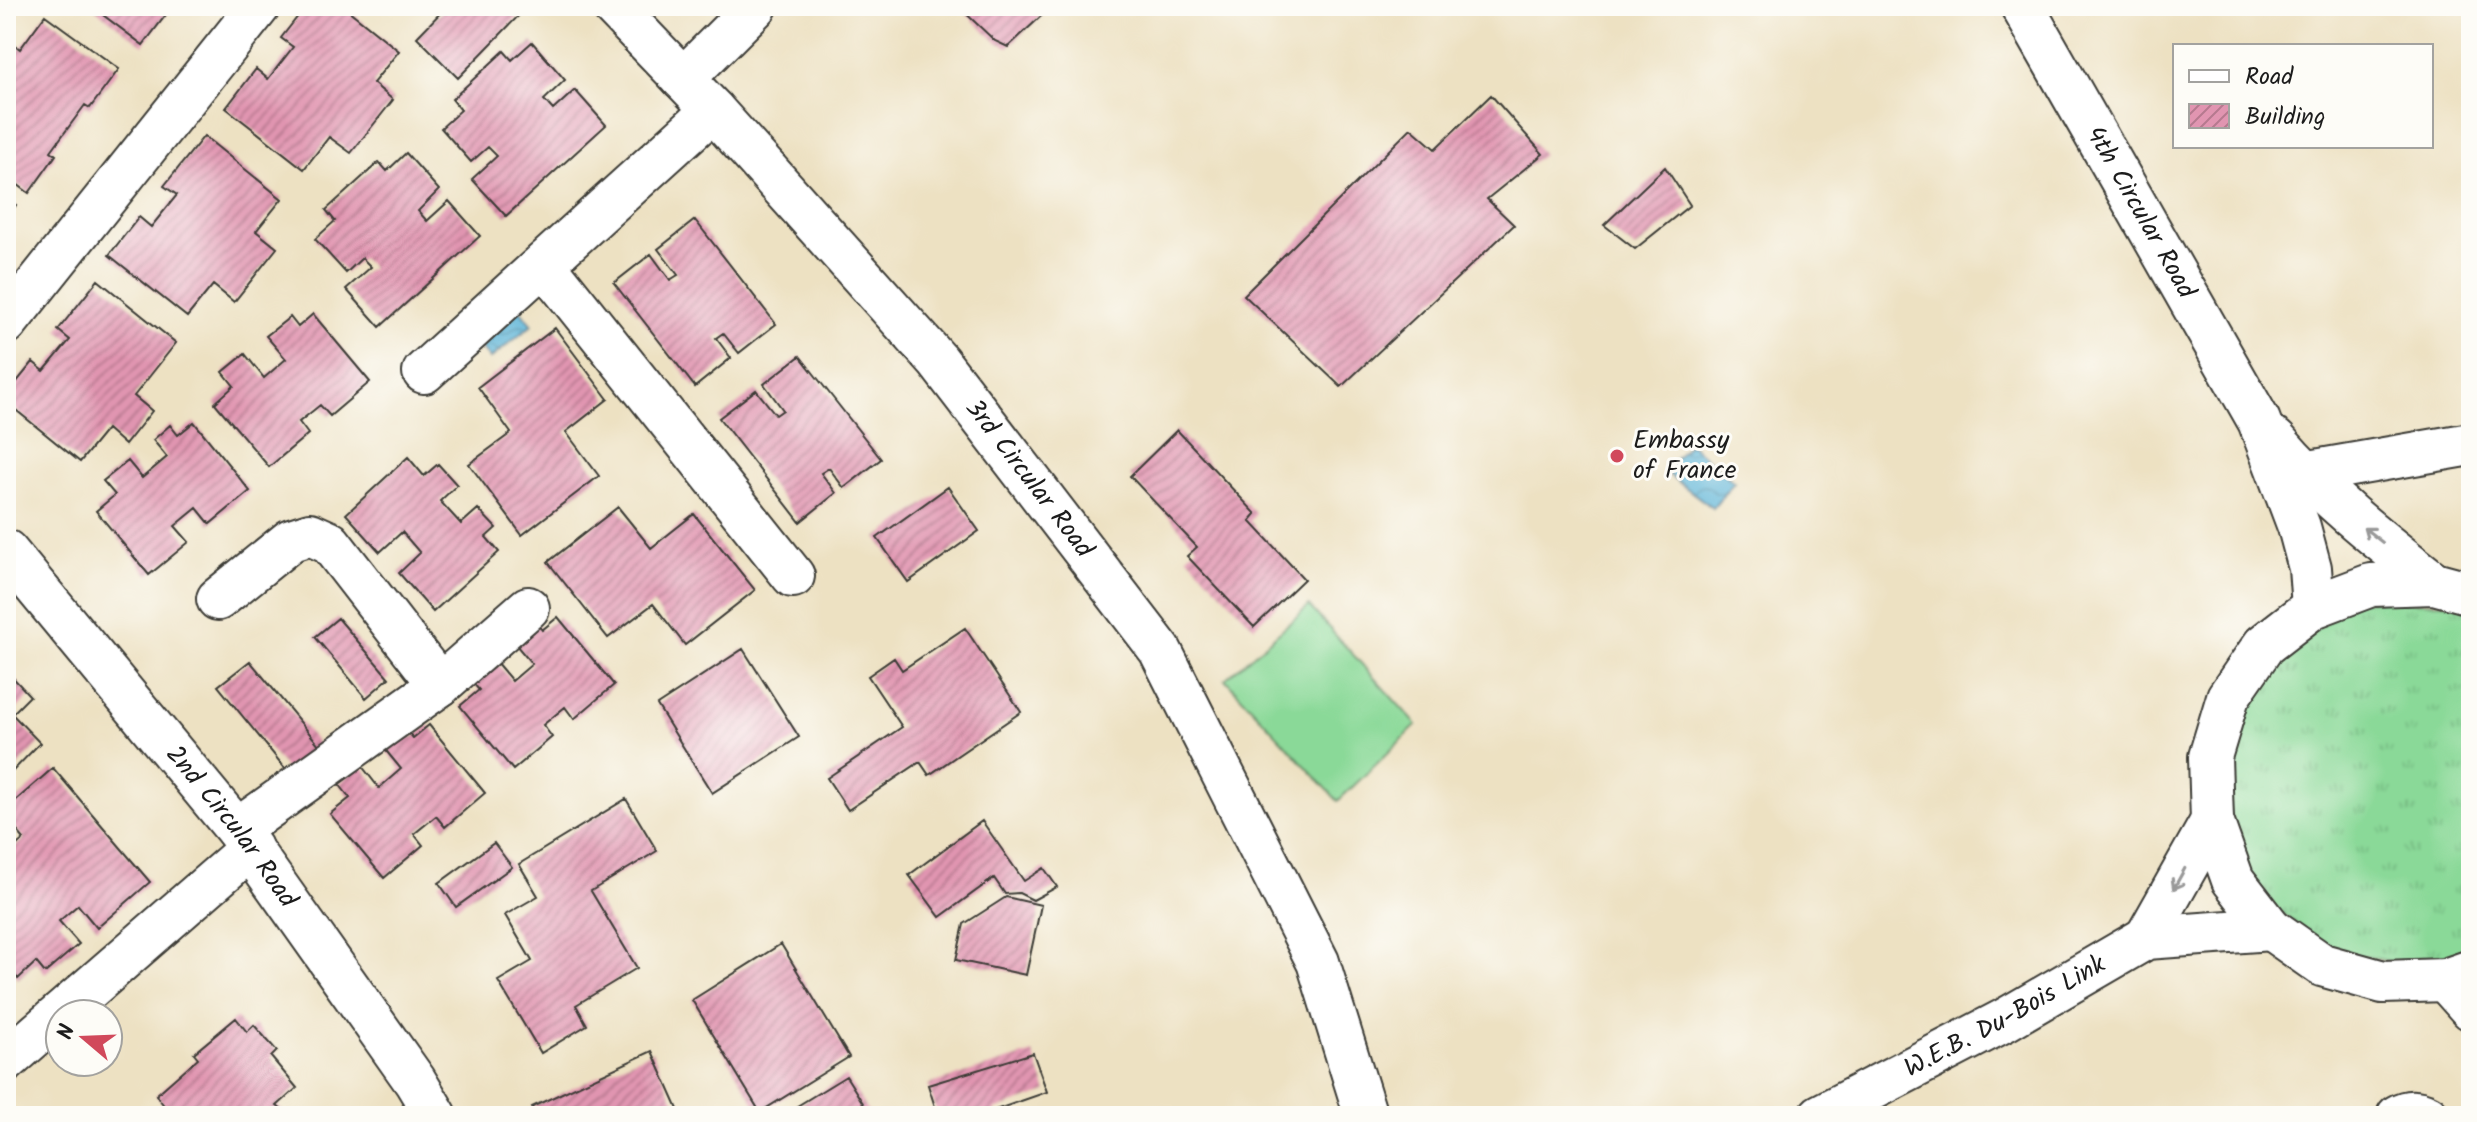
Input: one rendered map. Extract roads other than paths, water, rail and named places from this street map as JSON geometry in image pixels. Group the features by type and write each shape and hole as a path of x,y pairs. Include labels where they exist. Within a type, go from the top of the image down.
{"street":[{"path":"6,323 259,6"},
{"name":"3rd Circular Road","path":"613,6 713,110 938,361 1160,650 1318,962 1366,1116"},
{"path":"683,79 756,6"},
{"name":"4th Circular Road","path":"2022,6 2259,421 2299,527 2310,568 2313,607"},
{"path":"424,372 713,110"},
{"path":"544,264 793,576"},
{"name":"4th Circular Road","path":"2259,421 2304,473 2358,523 2452,588"},
{"path":"2304,473 2471,444"},
{"path":"218,599 291,540 310,534 330,543 440,685"},
{"name":"2nd Circular Road","path":"6,551 244,839 415,1081 436,1116"},
{"path":"2452,588 2371,585 2313,607 2264,645 2228,697 2210,757 2212,821 2233,880 2271,929 2322,965 2383,982 2462,987"},
{"path":"6,1061 244,839 440,685 528,608"},
{"path":"2146,938 2212,821"},
{"name":"W.E.B. Du-Bois Link","path":"1820,1116 2005,1020 2146,938 2271,929"},
{"path":"2398,1116 2405,1111 2421,1112 2428,1116"}],"water":[{"path":"518,307 532,325 490,359 476,342"},
{"path":"1689,443 1734,482 1713,508 1664,471"}],"place":[{"name":"Embassy of France","path":"1617,456"}]}
